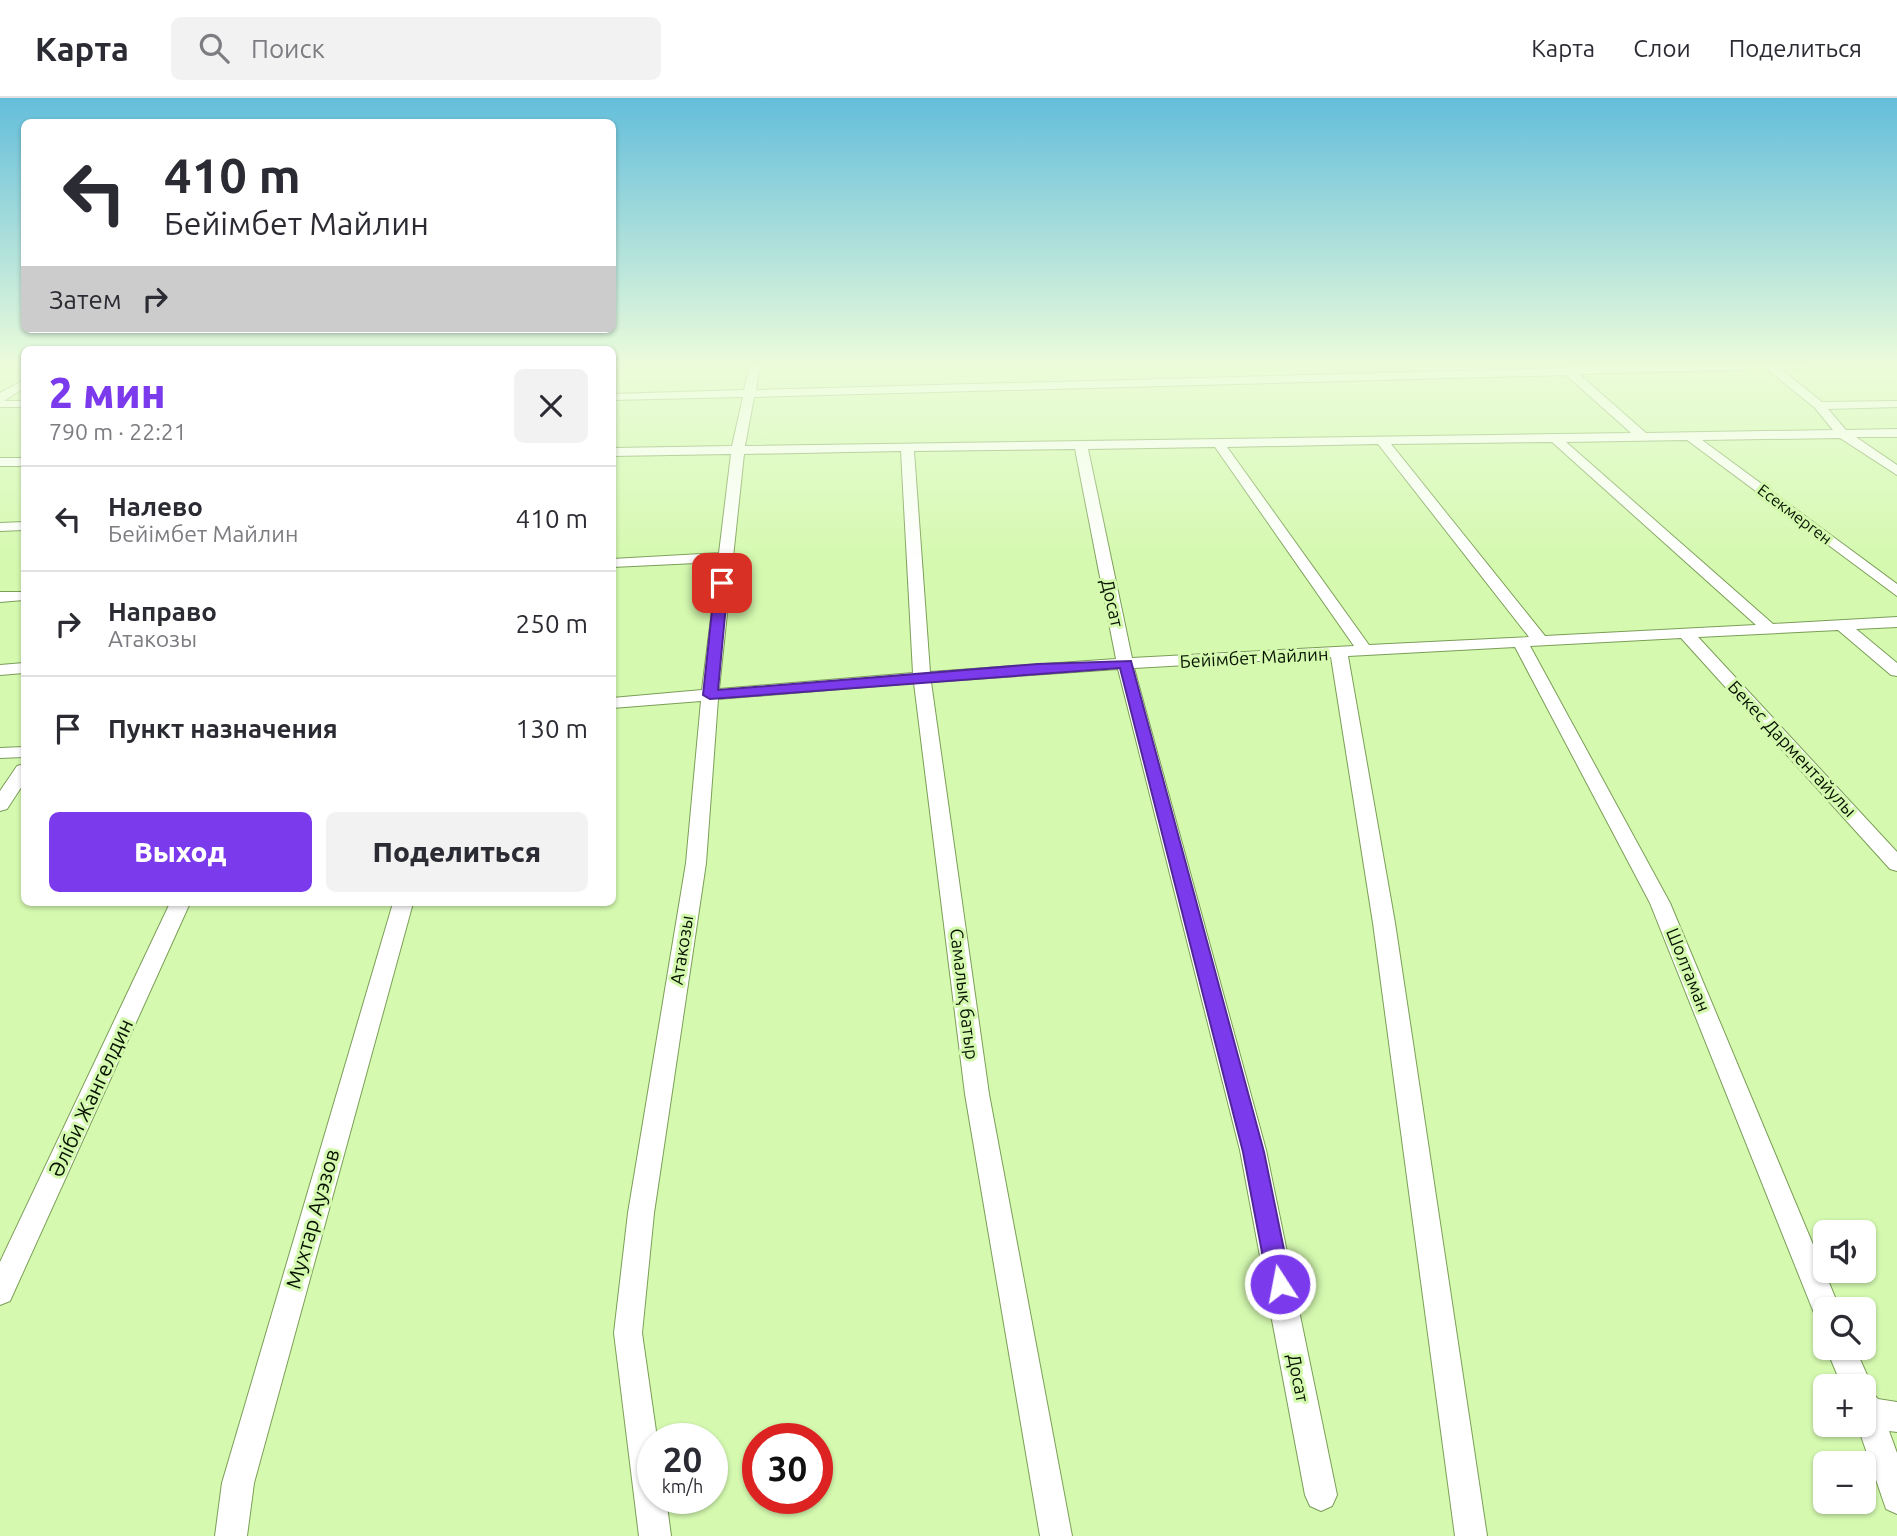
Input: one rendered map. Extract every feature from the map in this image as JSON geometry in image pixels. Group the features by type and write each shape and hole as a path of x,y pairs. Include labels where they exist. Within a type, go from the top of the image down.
{"street":[{"name":"Атакозы","path":"655,1536 628,1333 641,1213 696,863 724,557 741,431"},
{"path":"1636,431 1644,438"},
{"path":"1841,431 1897,471"},
{"path":"616,452 1897,433"},
{"name":"Eсекмерген","path":"1692,438 1897,591"},
{"path":"1556,439 1771,630"},
{"name":"Шолтаман","path":"1381,440 1531,643 1660,902 1821,1297"},
{"path":"1219,444 1366,652"},
{"name":"Досат","path":"1081,445 1093,522 1126,664 1254,1152 1321,1495"},
{"name":"Самалық батыр","path":"907,447 922,677 977,1094 1056,1536"},
{"path":"0,462 21,462"},
{"path":"0,527 21,526"},
{"path":"616,563 724,557"},
{"path":"0,597 21,596"},
{"name":"Бейімбет Майлин","path":"616,703 922,677 1126,664 1897,622"},
{"path":"1842,625 1897,671"},
{"name":"Бекес Дарментайулы","path":"1686,634 1897,864"},
{"path":"1339,654 1384,923 1471,1536"},
{"path":"0,670 21,668"},
{"path":"0,753 21,752"},
{"path":"0,805 21,774"},
{"name":"Әліби Жангелдин","path":"0,1292 179,906"},
{"name":"Мухтар Ауэзов","path":"232,1536 238,1483 402,906"},
{"path":"1876,1423 1897,1498"}],"route":[{"path":"722,583 710,695 1038,668 1126,664 1254,1152 1280,1284"}]}
